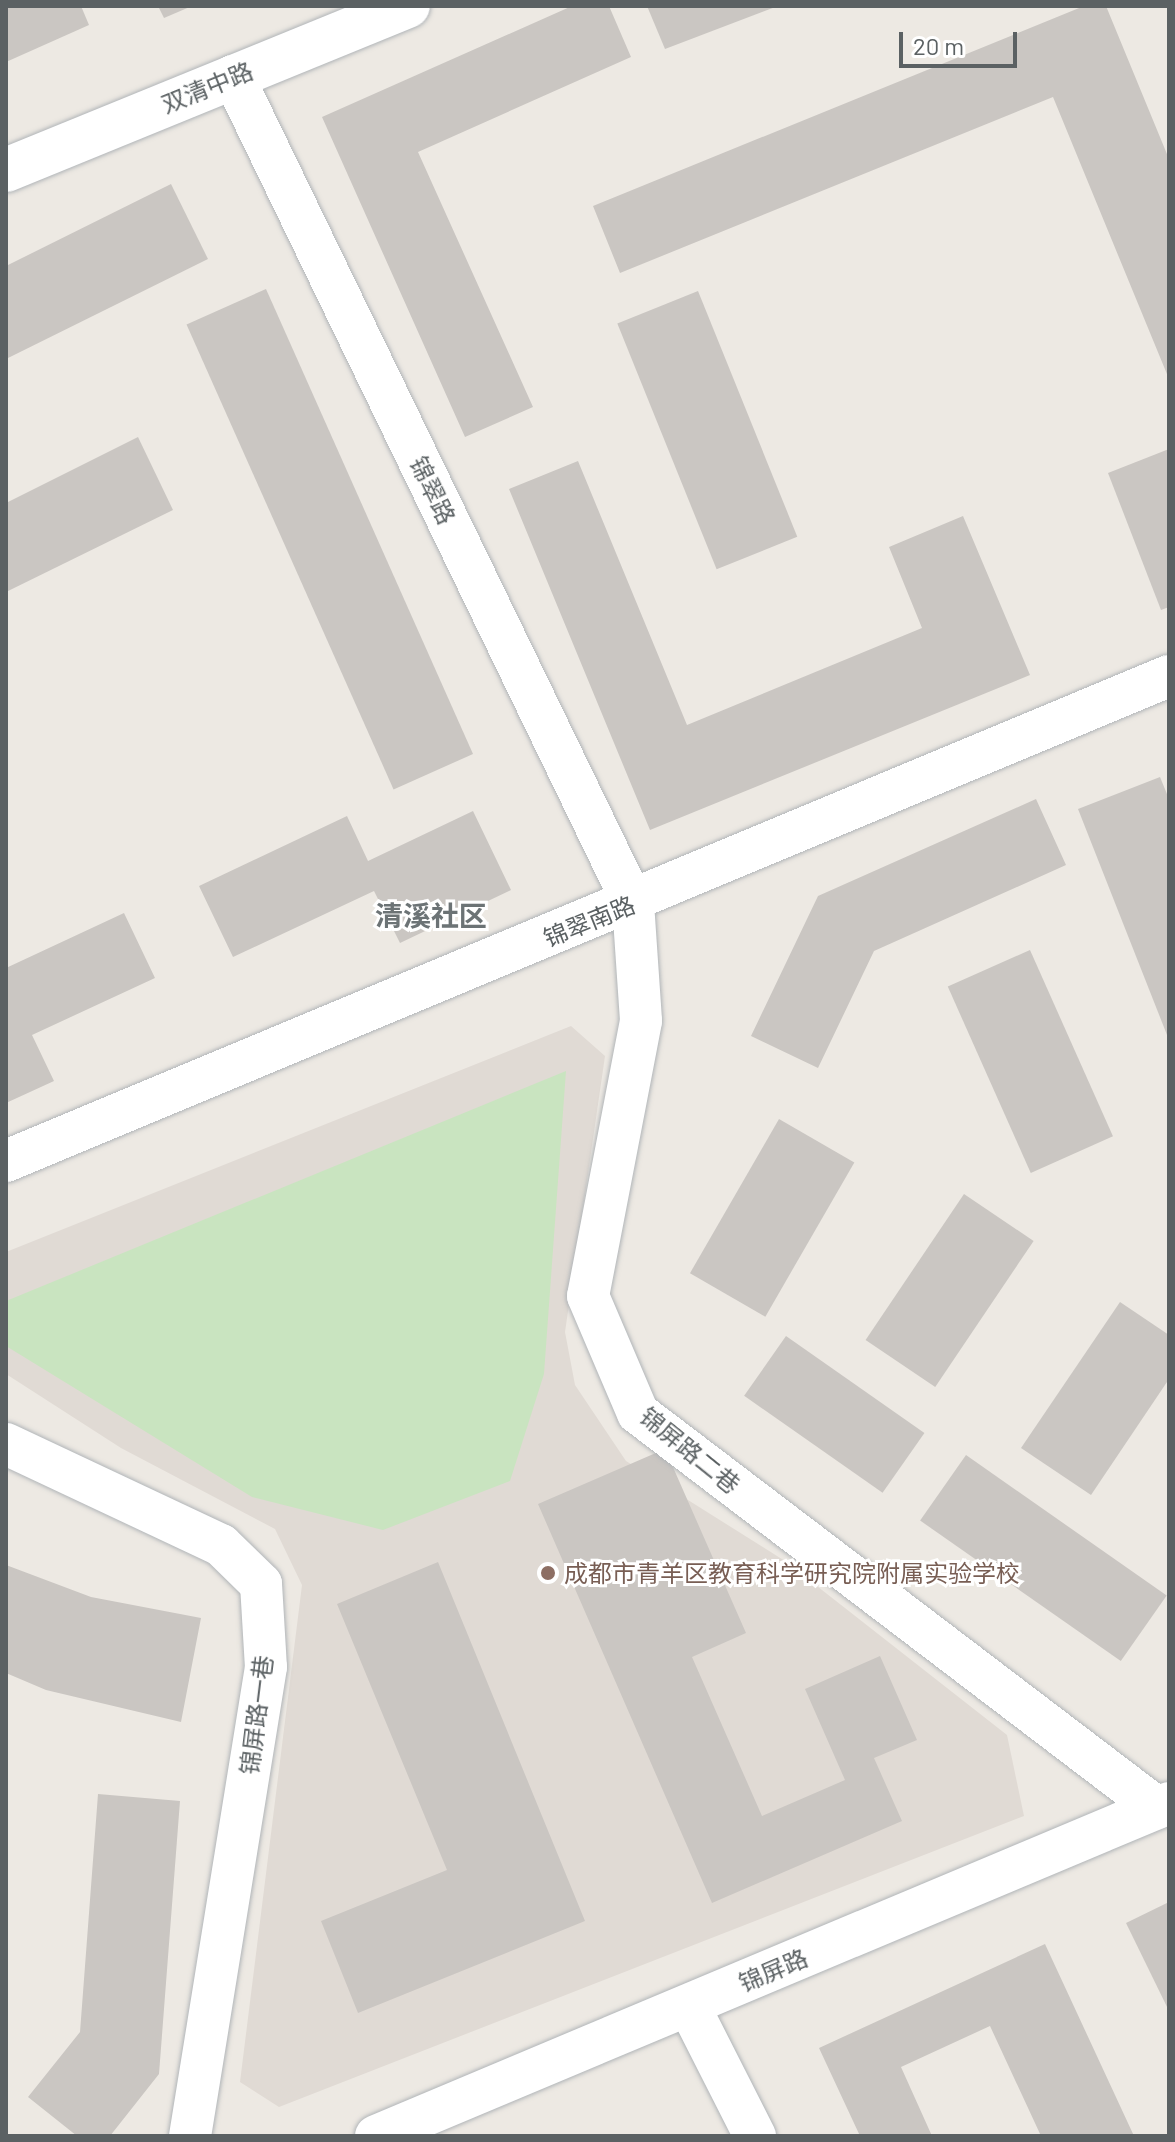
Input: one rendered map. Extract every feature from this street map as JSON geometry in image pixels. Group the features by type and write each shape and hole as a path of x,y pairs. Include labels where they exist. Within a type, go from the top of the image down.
{"street":[{"name":"双清中路","path":"6,170 408,6"},
{"name":"锦翠路","path":"233,76 633,903"},
{"name":"锦翠南路","path":"6,1161 633,903 1169,676"},
{"name":"锦屏路二巷","path":"633,903 641,1021 588,1296 638,1413 1163,1805"},
{"name":"锦屏路一巷","path":"6,1444 221,1545 261,1584 266,1667 190,2136"},
{"name":"锦屏路","path":"376,2136 1163,1805"},
{"path":"689,2006 755,2136"}],"shaded area":[{"name":"成都市青羊区教育科学研究院附属实验学校","path":"571,1026 605,1056 565,1332 575,1385 626,1461 785,1561 1007,1735 1024,1816 279,2107 240,2082 302,1585 275,1529 121,1448 6,1374 6,1252"}],"green space":[{"path":"566,1071 544,1374 510,1481 383,1530 252,1497 6,1346 6,1301"}],"building":[{"path":"6,6 81,6 89,25 6,62"},
{"path":"158,6 192,6 164,18"},
{"path":"572,6 609,6 631,57 418,152 533,407 465,437 322,117"},
{"path":"647,6 778,6 665,49"},
{"path":"1084,6 1106,6 1169,159 1169,379 1053,97 620,273 593,206"},
{"path":"171,184 208,259 6,359 6,266"},
{"path":"266,289 473,754 394,789 187,324"},
{"path":"698,291 797,537 717,569 617,324"},
{"path":"138,437 173,510 6,592 6,503"},
{"path":"1169,449 1169,607 1161,610 1108,473"},
{"path":"578,461 687,725 922,628 889,547 963,516 1030,675 650,830 509,489"},
{"path":"1160,777 1169,799 1169,1040 1078,809"},
{"path":"1036,799 1066,865 874,951 818,1068 751,1036 818,896"},
{"path":"473,811 511,890 400,943 374,891 233,957 199,886 347,816 368,861"},
{"path":"124,913 155,978 32,1035 54,1081 6,1103 6,968"},
{"path":"1030,950 1113,1136 1031,1173 948,987"},
{"path":"779,1119 854,1162 765,1317 690,1273"},
{"path":"964,1194 1034,1241 935,1387 866,1340"},
{"path":"1120,1302 1169,1335 1169,1379 1091,1495 1021,1448"},
{"path":"786,1336 924,1433 883,1493 744,1396"},
{"path":"665,1449 746,1633 692,1657 762,1816 845,1780 805,1689 880,1656 917,1740 874,1758 902,1821 712,1903 538,1504"},
{"path":"966,1455 1167,1596 1121,1661 920,1521"},
{"path":"438,1562 585,1921 358,2013 321,1921 447,1870 337,1604"},
{"path":"6,1565 91,1597 201,1618 181,1722 46,1690 6,1673"},
{"path":"98,1794 180,1801 159,2074 110,2136 77,2136 28,2097 80,2032"},
{"path":"1169,1902 1169,2011 1126,1923"},
{"path":"1045,1944 1134,2136 1041,2136 990,2026 901,2067 932,2136 860,2136 819,2048"}],"place":[{"name":"成都市青羊区教育科学研究院附属实验学校","path":"548,1573"}],"district":[{"name":"清溪社区","path":"431,915"}]}
